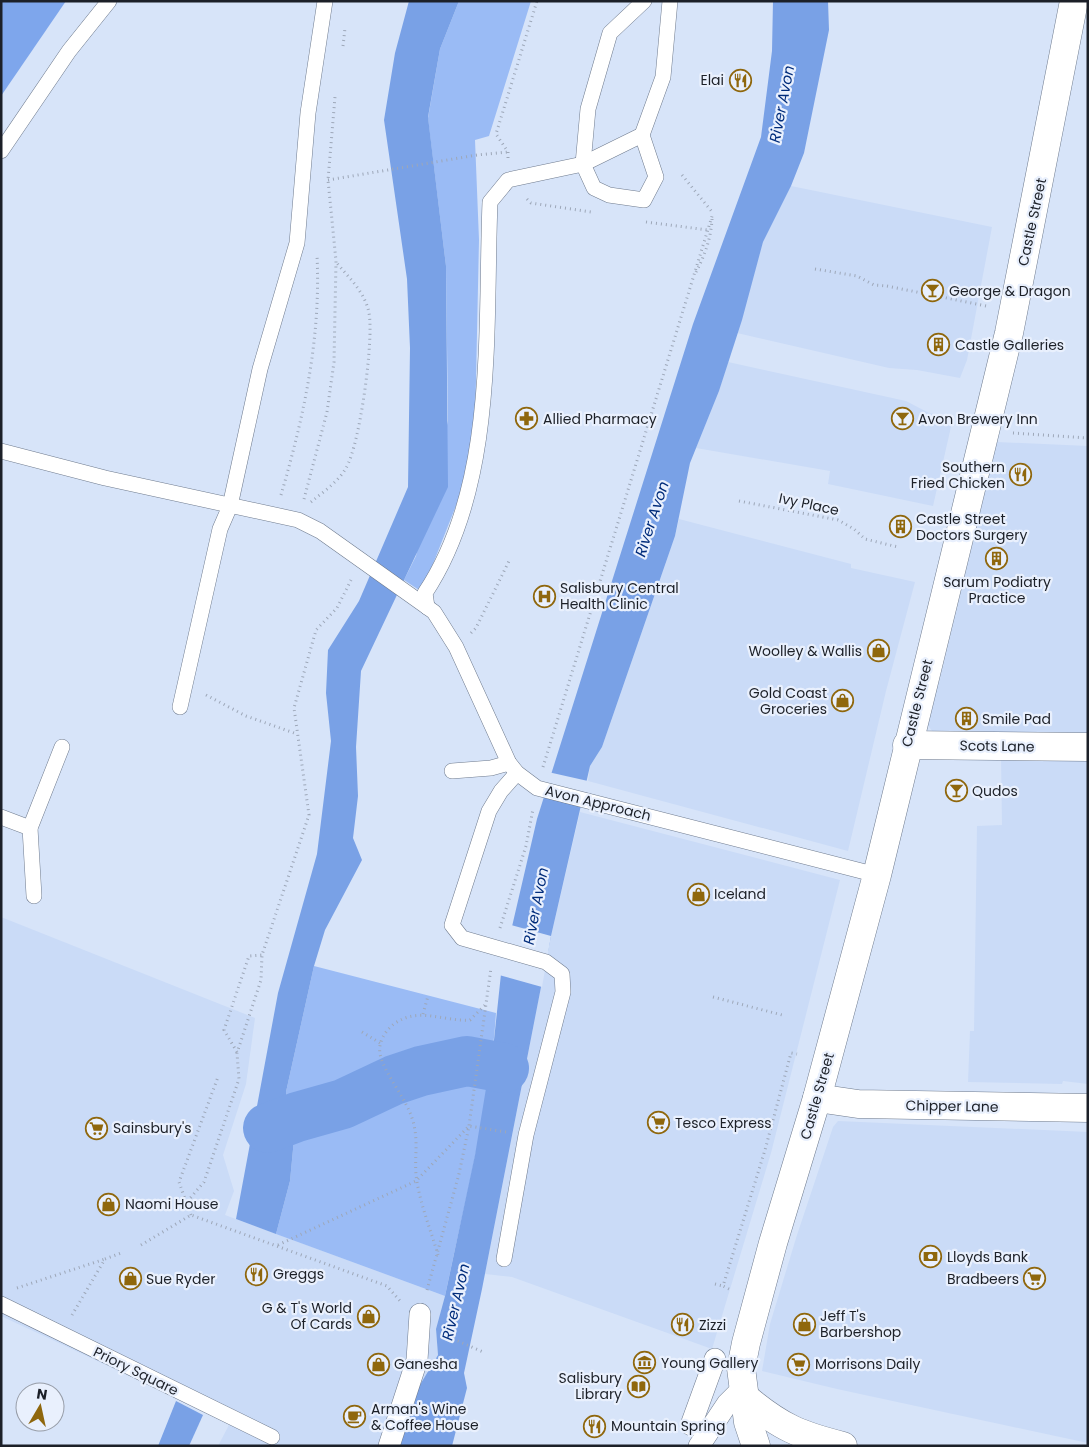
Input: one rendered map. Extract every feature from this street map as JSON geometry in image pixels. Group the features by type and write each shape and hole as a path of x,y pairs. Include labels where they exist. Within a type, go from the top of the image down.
{"street":[{"name":"Castle Street","path":"756,1446 748,1422 744,1385 751,1321 817,1098 877,875 1013,311 1078,7"},
{"name":"Scots Lane","path":"907,745 1088,747"},
{"name":"Chipper Lane","path":"817,1098 858,1104 1088,1108"},
{"path":"389,1446 417,1360 424,1321"},
{"path":"696,1431 712,1358"},
{"path":"696,1431 727,1404 744,1385 763,1413 797,1433 843,1446"}],"lane":[{"path":"1,151 69,51 109,1"},
{"path":"180,707 220,528 230,506 260,369 297,243 308,113 325,1"},
{"path":"644,1 610,33 588,109 583,164 594,188 609,195 644,200 656,177 642,135 663,77 670,1"},
{"path":"427,607 425,594 437,575 464,505 473,470 482,419 490,202 508,180 583,164 642,135"},
{"name":"Avon Approach","path":"1,451 230,506 299,515 369,567 407,591 442,622 456,647 513,768 540,788 877,875"},
{"path":"34,896 30,828 62,748"},
{"path":"452,771 513,768 489,811 452,925 462,938 546,962 562,974 562,992 526,1135 504,1259"},
{"path":"1,817 30,828"},
{"name":"Priory Square","path":"1,1304 272,1437"},
{"path":"712,1358 744,1385"}],"path":[{"path":"328,180 476,155 508,152 496,134 537,1"},
{"path":"342,47 347,19"},
{"path":"299,515 320,444 334,362 336,261 328,180 335,94"},
{"path":"424,1321 469,1126 497,948 526,846 572,668 692,279 703,258 712,231 713,213 682,175"},
{"path":"299,515 328,489 347,467 355,440 366,384 370,345 369,313 362,294 336,261"},
{"path":"815,269 857,276 874,285 977,305"},
{"path":"984,431 1088,438"},
{"name":"Ivy Place","path":"738,501 838,520 854,529 865,539 898,547"},
{"path":"476,628 509,561"},
{"path":"186,1203 204,1182 239,1079 237,1053 261,980 262,955 309,815 294,708 316,630 337,608 352,577"},
{"path":"186,685 246,716 297,734"},
{"path":"237,1053 224,1030 249,956 262,955"},
{"path":"423,1014 428,996"},
{"path":"713,997 782,1015"},
{"path":"438,1255 416,1181 417,1143 412,1119 403,1096 380,1054 380,1043 393,1025 407,1017 423,1014 453,1021 470,1020 487,1003"},
{"path":"362,1032 380,1043"},
{"path":"722,1286 765,1150 791,1053 797,1054"},
{"path":"218,1077 179,1182 191,1215 386,1286 401,1302 424,1321 483,1352"},
{"path":"469,1126 526,1135"},
{"path":"277,1245 416,1181 469,1126"},
{"path":"141,1244 191,1215"},
{"path":"11,1290 121,1253"},
{"path":"60,1334 104,1260"},
{"path":"715,1284 729,1289"}],"shaded area":[{"path":"1,1 66,1 1,96"},
{"path":"459,1 531,1 489,136 475,140 479,240 475,426 463,488 431,569 419,590 404,580 416,556 448,421 446,266 428,118 440,49"},
{"path":"791,186 992,227 967,360 960,378 917,370 889,368 737,333 763,242"},
{"path":"728,362 906,401 929,413 953,418 933,506 828,484 830,471 696,448 719,391"},
{"path":"997,442 1088,446 1088,734 936,736 926,723 940,679"},
{"path":"679,519 851,564 851,568 915,582 886,691 848,851 588,781 590,766 602,747 675,536"},
{"path":"1001,755 1088,756 1088,1084 1063,1081 1062,1084 968,1082 970,1031 974,1031 977,826 1002,825"},
{"path":"580,812 840,880 771,1153 712,1349 512,1277 485,1274 551,936"},
{"path":"1,917 255,1018 246,1084 223,1155 234,1191 225,1215 445,1296 436,1329 438,1355 418,1388 399,1446 218,1446 230,1423 1,1316"},
{"path":"314,966 496,1013 493,1048 482,1120 445,1296 276,1234 290,1181 294,1139 286,1092"},
{"path":"838,1121 1088,1132 1088,1443 762,1371 770,1324 797,1235 833,1127"}],"water":[{"path":"409,1 459,1 440,49 428,117 446,266 448,487 361,671 356,747 358,796 353,838 362,860 325,930 314,966 286,1092 294,1139 290,1181 276,1234 236,1219 278,993 317,854 331,741 326,693 328,650 359,601 408,487 410,348 407,279 384,120 395,53"},
{"path":"773,1 828,1 829,30 804,153 791,186 763,242 742,320 719,391 690,463 675,536 602,747 590,766 551,936 464,1373 467,1388 452,1446 399,1446 418,1388 438,1355 436,1329 445,1296 475,1155 494,1040 501,974 537,819 693,324 761,137 772,51"},
{"path":"176,1401 203,1415 189,1446 158,1446"}],"pier":[{"path":"548,772 588,781 583,800 542,795"},
{"path":"511,925 551,936 542,987 499,975"}],"waterway":[{"name":"River Avon","path":"268,1128 297,1117 343,1104 394,1080 421,1071 467,1061 504,1068"}],"place":[{"name":"Elai","path":"740,80"},
{"name":"George & Dragon","path":"933,291"},
{"name":"Castle Galleries","path":"939,345"},
{"name":"Allied Pharmacy","path":"527,419"},
{"name":"Avon Brewery Inn","path":"902,419"},
{"name":"Southern Fried Chicken","path":"1021,475"},
{"name":"Castle Street Doctors Surgery","path":"900,527"},
{"name":"Sarum Podiatry Practice","path":"997,559"},
{"name":"Salisbury Central Health Clinic","path":"544,596"},
{"name":"Woolley & Wallis","path":"878,651"},
{"name":"Gold Coast Groceries","path":"843,701"},
{"name":"Smile Pad","path":"966,719"},
{"name":"Qudos","path":"956,791"},
{"name":"Iceland","path":"698,894"},
{"name":"Tesco Express","path":"659,1123"},
{"name":"Sainsbury's","path":"97,1128"},
{"name":"Naomi House","path":"109,1204"},
{"name":"Lloyds Bank","path":"931,1257"},
{"name":"Greggs","path":"257,1274"},
{"name":"Sue Ryder","path":"130,1279"},
{"name":"Bradbeers","path":"1035,1279"},
{"name":"G & T's World Of Cards","path":"368,1316"},
{"name":"Jeff T's Barbershop","path":"804,1324"},
{"name":"Zizzi","path":"683,1325"},
{"name":"Young Gallery","path":"645,1363"},
{"name":"Ganesha","path":"378,1364"},
{"name":"Morrisons Daily","path":"799,1364"},
{"name":"Salisbury Library","path":"638,1386"},
{"name":"Arman's Wine & Coffee House","path":"355,1417"},
{"name":"Mountain Spring","path":"595,1426"}]}
